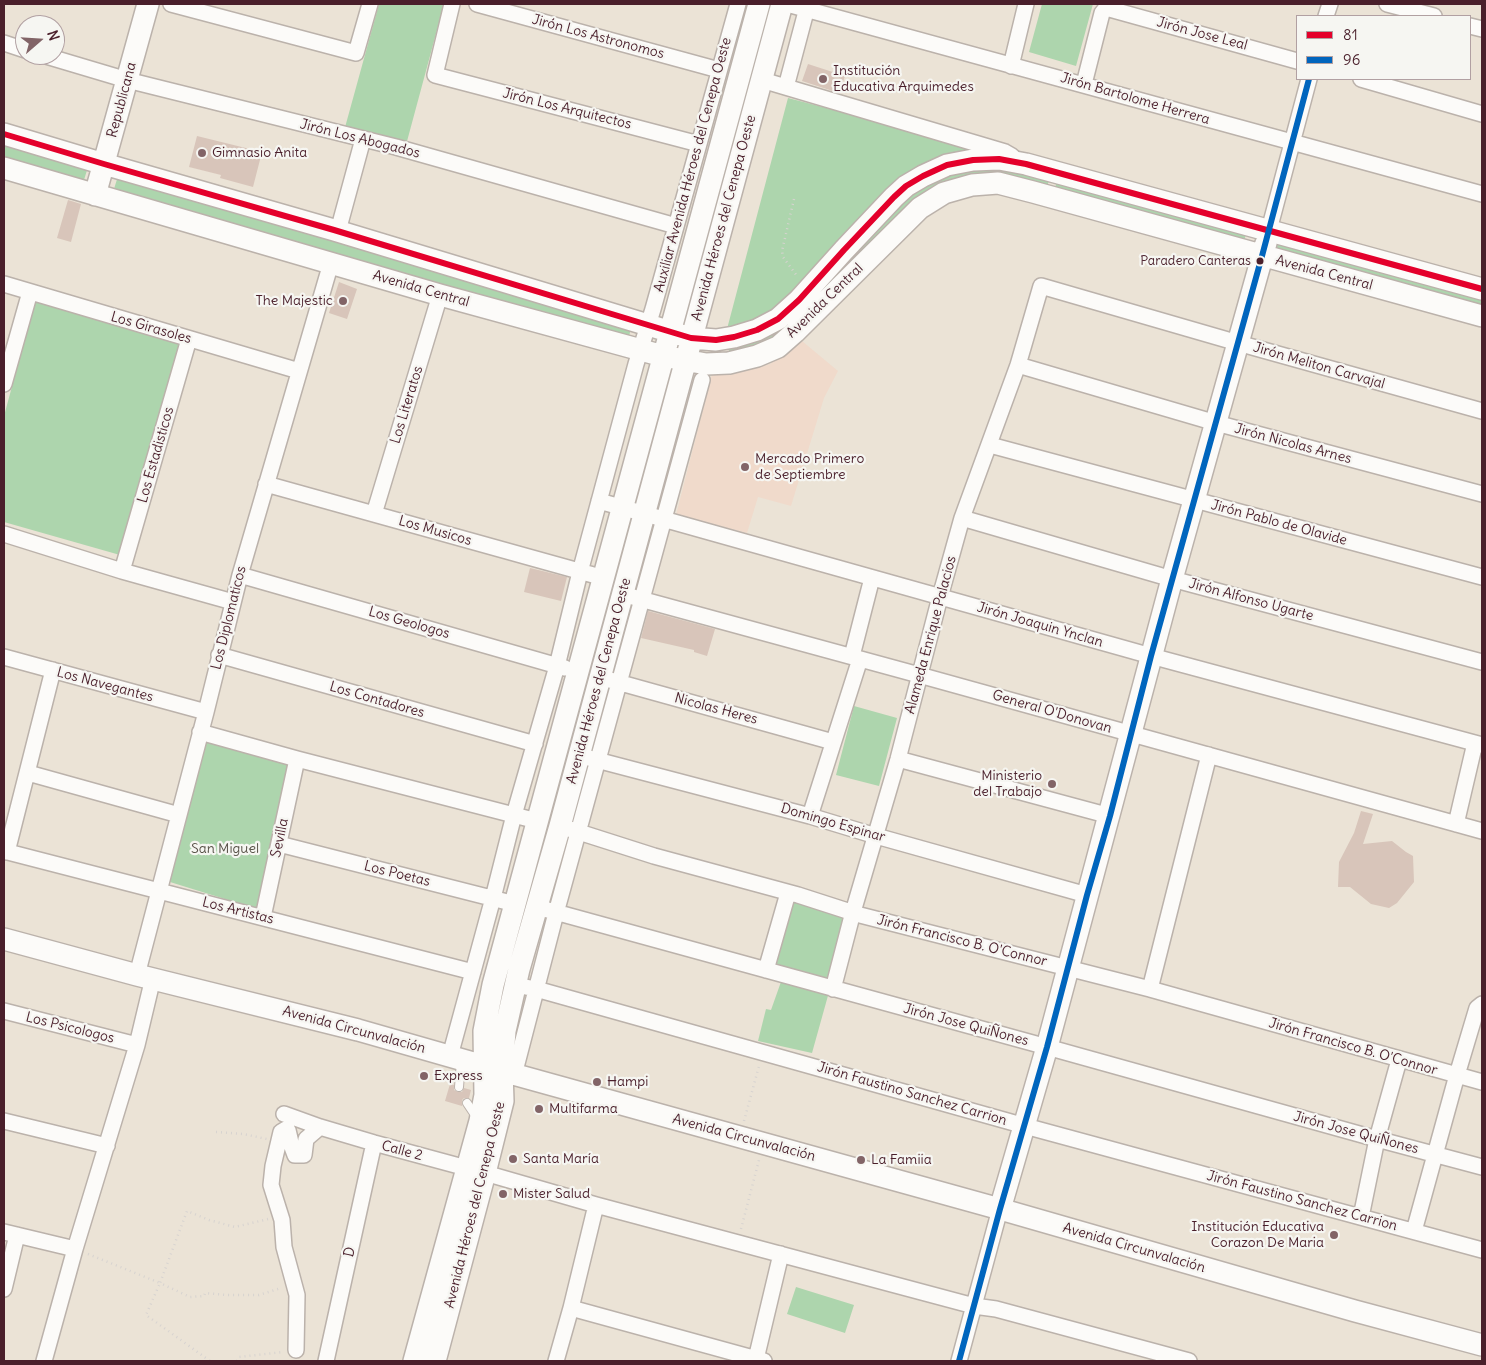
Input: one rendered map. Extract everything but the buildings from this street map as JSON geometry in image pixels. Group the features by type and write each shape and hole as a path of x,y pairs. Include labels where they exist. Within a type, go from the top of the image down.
{"main road":[{"name":"Republicana","path":"95,195 148,4"},
{"name":"Avenida Héroes del Cenepa Oeste","path":"500,1071 484,1031 493,985 759,4"},
{"name":"Avenida Héroes del Cenepa Oeste","path":"414,1361 476,1171 503,1101 500,1071 505,1031 526,987 610,680 632,597 644,514 782,4"},
{"name":"Avenida Central","path":"4,134 338,231 691,338 716,340 734,337 757,330 778,319 808,290 906,186 947,165 973,160 1000,159 1026,164 1482,290"},
{"name":"Avenida Central","path":"4,168 440,295 663,356 706,364 729,363 758,356 778,347 920,208 944,193 972,185 998,183 1482,316"},
{"path":"1000,1209 1047,1046 1110,816 1151,656 1269,230"},
{"name":"Avenida Circunvalación","path":"4,940 358,1030 1000,1209 1355,1312 1482,1345"},
{"name":"Avenida Héroes del Cenepa Oeste","path":"435,1361 476,1171 480,1121 485,1095 500,1071"}],"street":[{"path":"171,4 356,53 370,4"},
{"name":"Jirón Los Arquitectos","path":"452,4 435,75 699,144"},
{"name":"Jirón Los Astronomos","path":"477,4 719,70"},
{"name":"Auxiliar Avenida Héroes del Cenepa Oeste","path":"456,1058 472,972 514,815 557,666 580,572 640,350 649,326 738,4"},
{"name":"Jirón Bartolome Herrera","path":"787,4 808,6 1011,66 1084,84 1482,194"},
{"path":"1011,66 1026,4"},
{"path":"1387,4 1430,15"},
{"path":"786,87 808,6"},
{"name":"Jirón Jose Leal","path":"1084,84 1102,13 1106,8 1296,61"},
{"name":"Jirón Los Abogados","path":"65,62 127,80 396,147 676,226"},
{"path":"762,80 1005,152 1026,164"},
{"path":"1269,230 1309,80"},
{"path":"1364,80 1482,114"},
{"path":"338,231 363,139"},
{"name":"Los Diplomaticos","path":"44,1361 75,1249 137,1045 158,892 240,575 331,264"},
{"name":"Los Girasoles","path":"4,284 299,371"},
{"name":"Jirón Meliton Carvajal","path":"1041,286 1482,411"},
{"name":"Alameda Enrique Palacios","path":"833,989 853,912 898,759 962,518 1018,365 1041,286"},
{"path":"4,384 30,292"},
{"name":"Los Literatos","path":"374,514 440,295"},
{"name":"Los Estadisticos","path":"122,571 189,339"},
{"name":"Jirón Nicolas Arnes","path":"1018,365 1216,423 1482,494"},
{"path":"632,597 664,520 702,380"},
{"name":"Jirón Pablo de Olavide","path":"990,445 1482,577"},
{"name":"Los Musicos","path":"266,484 604,578"},
{"name":"Jirón Joaquin Ynclan","path":"599,501 1151,656 1478,744"},
{"name":"Jirón Alfonso Ugarte","path":"962,518 1172,579 1482,662"},
{"path":"4,534 122,571 233,602"},
{"name":"Los Geologos","path":"240,575 578,672"},
{"path":"810,816 833,742 856,657 872,578"},
{"name":"General O'Donovan","path":"632,597 856,657 1482,831"},
{"name":"Los Contadores","path":"219,655 535,744"},
{"name":"Los Navegantes","path":"4,657 206,712"},
{"path":"5,851 28,773 53,670"},
{"name":"Nicolas Heres","path":"610,680 833,742"},
{"path":"200,732 538,821"},
{"path":"1456,824 1478,744"},
{"path":"1150,989 1209,755"},
{"name":"Domingo Espinar","path":"588,758 810,816 1087,895"},
{"name":"Sevilla","path":"264,917 297,759"},
{"path":"898,759 1110,816"},
{"path":"28,773 179,815"},
{"name":"Jirón Francisco B. O'Connor","path":"569,829 654,856 853,912 1150,989 1482,1082"},
{"name":"Los Poetas","path":"279,844 515,904"},
{"name":"Los Artistas","path":"5,851 472,972"},
{"path":"766,970 788,893"},
{"name":"Jirón Jose QuiÑones","path":"546,910 1047,1046 1377,1139 1482,1166"},
{"name":"Jirón Faustino Sanchez Carrion","path":"526,987 1025,1126 1482,1250"},
{"path":"1414,1231 1434,1154 1477,1008 1482,1004"},
{"name":"Los Psicologos","path":"4,1011 137,1045"},
{"path":"1361,1217 1377,1139 1399,1060"},
{"name":"Calle 2","path":"284,1114 374,1143 596,1205 974,1306 996,1309 1189,1361"},
{"path":"4,1121 107,1146"},
{"path":"296,1350 297,1295 284,1247 281,1215 271,1185 273,1166 281,1132 286,1129 288,1130 295,1154 304,1155 306,1139 320,1127"},
{"name":"D","path":"326,1361 374,1143"},
{"path":"556,1361 596,1205"},
{"path":"959,1361 1000,1209"},
{"path":"4,1289 10,1233 75,1249"},
{"path":"571,1308 760,1360 781,1254"}],"lane":[{"path":"456,1058 459,1087"},
{"path":"467,1103 480,1121"}],"path":[{"path":"794,199 782,251 783,257 808,290"},
{"path":"739,1137 762,1053"},
{"path":"216,1132 243,1134 279,1142"},
{"path":"738,1243 763,1144"},
{"path":"210,1361 146,1315 187,1210 208,1220 235,1227 281,1215"},
{"path":"75,1249 190,1297 204,1296 205,1292 226,1295 259,1295 294,1284"},
{"path":"237,1361 239,1357 296,1350"},
{"path":"246,1356 246,1361"}],"shaded area":[{"name":"Mercado Primero de Septiembre","path":"802,341 838,371 824,398 791,506 758,497 747,533 676,515 712,374 738,373 770,364"}],"green space":[{"path":"379,4 444,4 406,145 344,131"},
{"path":"1042,4 1093,4 1076,66 1029,52"},
{"path":"788,98 993,151 940,164 769,316 727,329"},
{"path":"4,143 88,167 84,180 4,157"},
{"path":"996,166 1050,177 1047,187 958,179 782,338 730,356 730,344 747,342 912,192 944,177 974,168"},
{"path":"118,176 631,328 628,341 114,189"},
{"path":"1057,179 1247,231 1244,241 1055,189"},
{"path":"1279,239 1482,293 1482,306 1276,251"},
{"path":"36,298 183,341 120,555 4,522 4,416"},
{"path":"854,706 897,718 879,786 836,775"},
{"name":"San Miguel","path":"207,739 290,762 260,905 254,908 170,882"},
{"path":"792,897 851,913 831,985 773,968"},
{"path":"782,979 829,992 812,1053 758,1041 766,1009 771,1010"},
{"path":"796,1287 854,1305 845,1333 787,1314"}],"transit line":[{"name":"96","path":"959,1361 1000,1209 1047,1047 1110,816 1151,656 1309,80"},
{"name":"81","path":"4,134 334,230 691,338 716,340 734,337 757,330 778,319 799,300 906,186 947,165 973,160 999,159 1026,164 1482,289"}],"place":[{"name":"Institución Educativa Arquimedes","path":"823,79"},
{"name":"Gimnasio Anita","path":"202,153"},
{"name":"Paradero Canteras","path":"1260,261"},
{"name":"The Majestic","path":"343,301"},
{"name":"Mercado Primero de Septiembre","path":"745,467"},
{"name":"Ministerio del Trabajo","path":"1052,784"},
{"name":"Express","path":"424,1076"},
{"name":"Hampi","path":"597,1082"},
{"name":"Multifarma","path":"539,1109"},
{"name":"Santa María","path":"513,1159"},
{"name":"La Famiia","path":"861,1160"},
{"name":"Mister Salud","path":"503,1194"},
{"name":"Institución Educativa Corazon De Maria","path":"1334,1235"}]}
